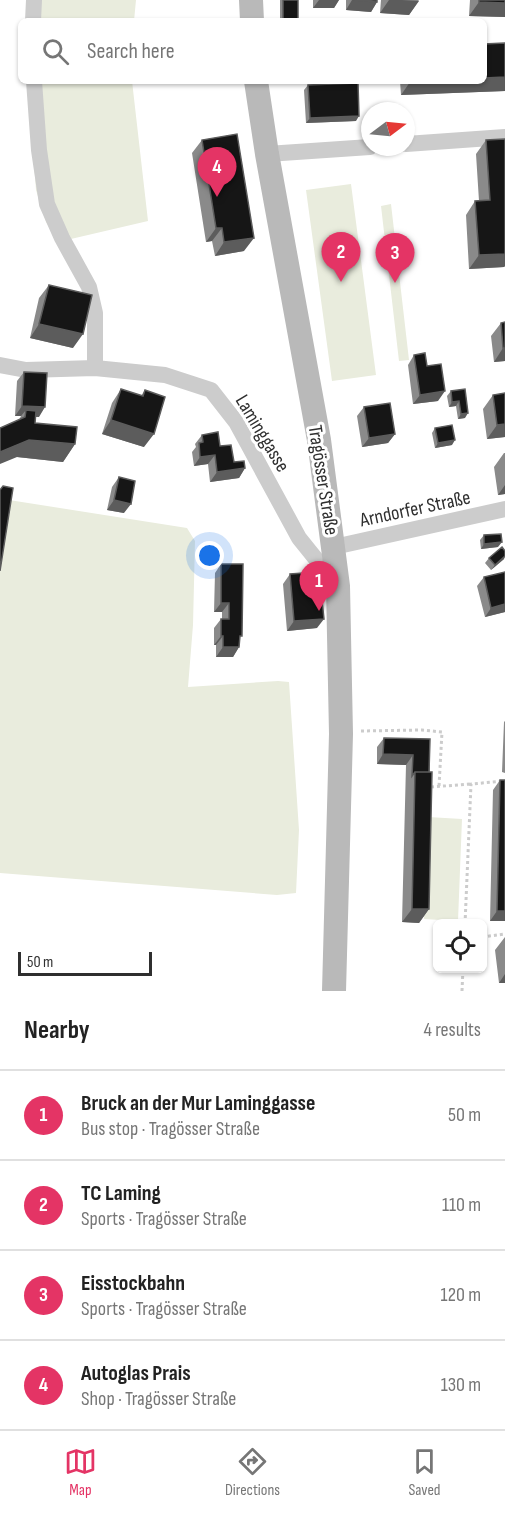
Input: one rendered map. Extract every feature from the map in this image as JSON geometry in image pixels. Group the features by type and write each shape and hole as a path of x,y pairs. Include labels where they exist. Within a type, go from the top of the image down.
{"main road":[{"path":"251,0 252,18"},
{"name":"Tragösser Straße","path":"256,84 319,440 338,586 341,732 334,991"}],"street":[{"path":"33,18 34,0"},
{"path":"34,84 39,150 47,204 62,238 89,287 95,313 95,368"},
{"path":"415,143 505,137"},
{"path":"267,154 361,148"},
{"name":"Laminggasse","path":"0,365 26,369 95,368 165,375 211,390 236,422 299,538 338,586"},
{"name":"Arndorfer Straße","path":"334,547 505,509"}],"path":[{"path":"341,732 422,730 442,732 439,786"},
{"path":"431,787 505,781"},
{"path":"465,919 471,784"},
{"path":"487,936 505,934"},
{"path":"462,991 463,973"}],"shaded area":[{"path":"27,0 136,0 134,18 27,18"},
{"path":"28,84 132,84 148,221 58,242 46,222 36,190"},
{"path":"351,184 376,375 332,381 306,190"},
{"path":"391,204 409,360 399,361 381,206"},
{"path":"9,500 187,528 195,541 193,625 188,687 289,682 299,830 296,893 277,895 0,873 0,555"},
{"path":"428,817 462,819 458,919 424,919"}],"building":[{"path":"283,0 298,0 298,18 283,18"},
{"path":"352,0 377,0 377,2"},
{"path":"479,0 505,0 505,3 479,2"},
{"path":"505,43 505,77 487,78 487,44"},
{"path":"358,84 359,116 310,118 308,85"},
{"path":"237,134 254,238 224,242 222,228 216,228 202,140"},
{"path":"505,139 505,254 479,255 475,201 490,200 486,140"},
{"path":"49,285 92,295 83,334 39,324"},
{"path":"505,322 505,348 503,348 501,323"},
{"path":"425,353 427,366 441,364 445,391 420,395 414,355"},
{"path":"24,372 47,373 45,407 22,406"},
{"path":"121,389 143,396 145,390 165,397 154,434 111,420"},
{"path":"465,389 468,413 461,414 459,401 452,402 451,391"},
{"path":"505,393 505,424 497,425 493,395"},
{"path":"390,403 395,434 369,438 364,407"},
{"path":"26,410 36,411 35,423 77,427 75,444 29,440 0,452 0,428 25,417"},
{"path":"452,425 455,440 438,443 435,428"},
{"path":"218,432 220,446 231,445 234,462 244,461 245,468 217,472 215,455 200,457 199,443 203,442 202,435"},
{"path":"119,477 135,481 131,504 114,500"},
{"path":"3,486 13,488 0,571 0,490"},
{"path":"501,534 502,542 484,544 484,535"},
{"path":"502,547 505,556 495,565 489,558"},
{"path":"221,564 243,564 242,636 240,636 239,647 223,647 221,619 229,619 229,603 221,603"},
{"path":"319,572 324,619 294,621 290,574"},
{"path":"505,572 505,604 491,608 484,577"},
{"path":"384,738 430,739 429,772 415,772 412,776 413,755 383,754"},
{"path":"415,772 432,772 429,909 412,909"},
{"path":"500,780 505,780 505,911 497,911"}],"place":[{"name":"Autoglas Prais","path":"217,197"},
{"name":"TC Laming","path":"341,282"},
{"name":"Eisstockbahn","path":"395,283"},
{"name":"Bruck an der Mur Laminggasse","path":"319,611"}]}
